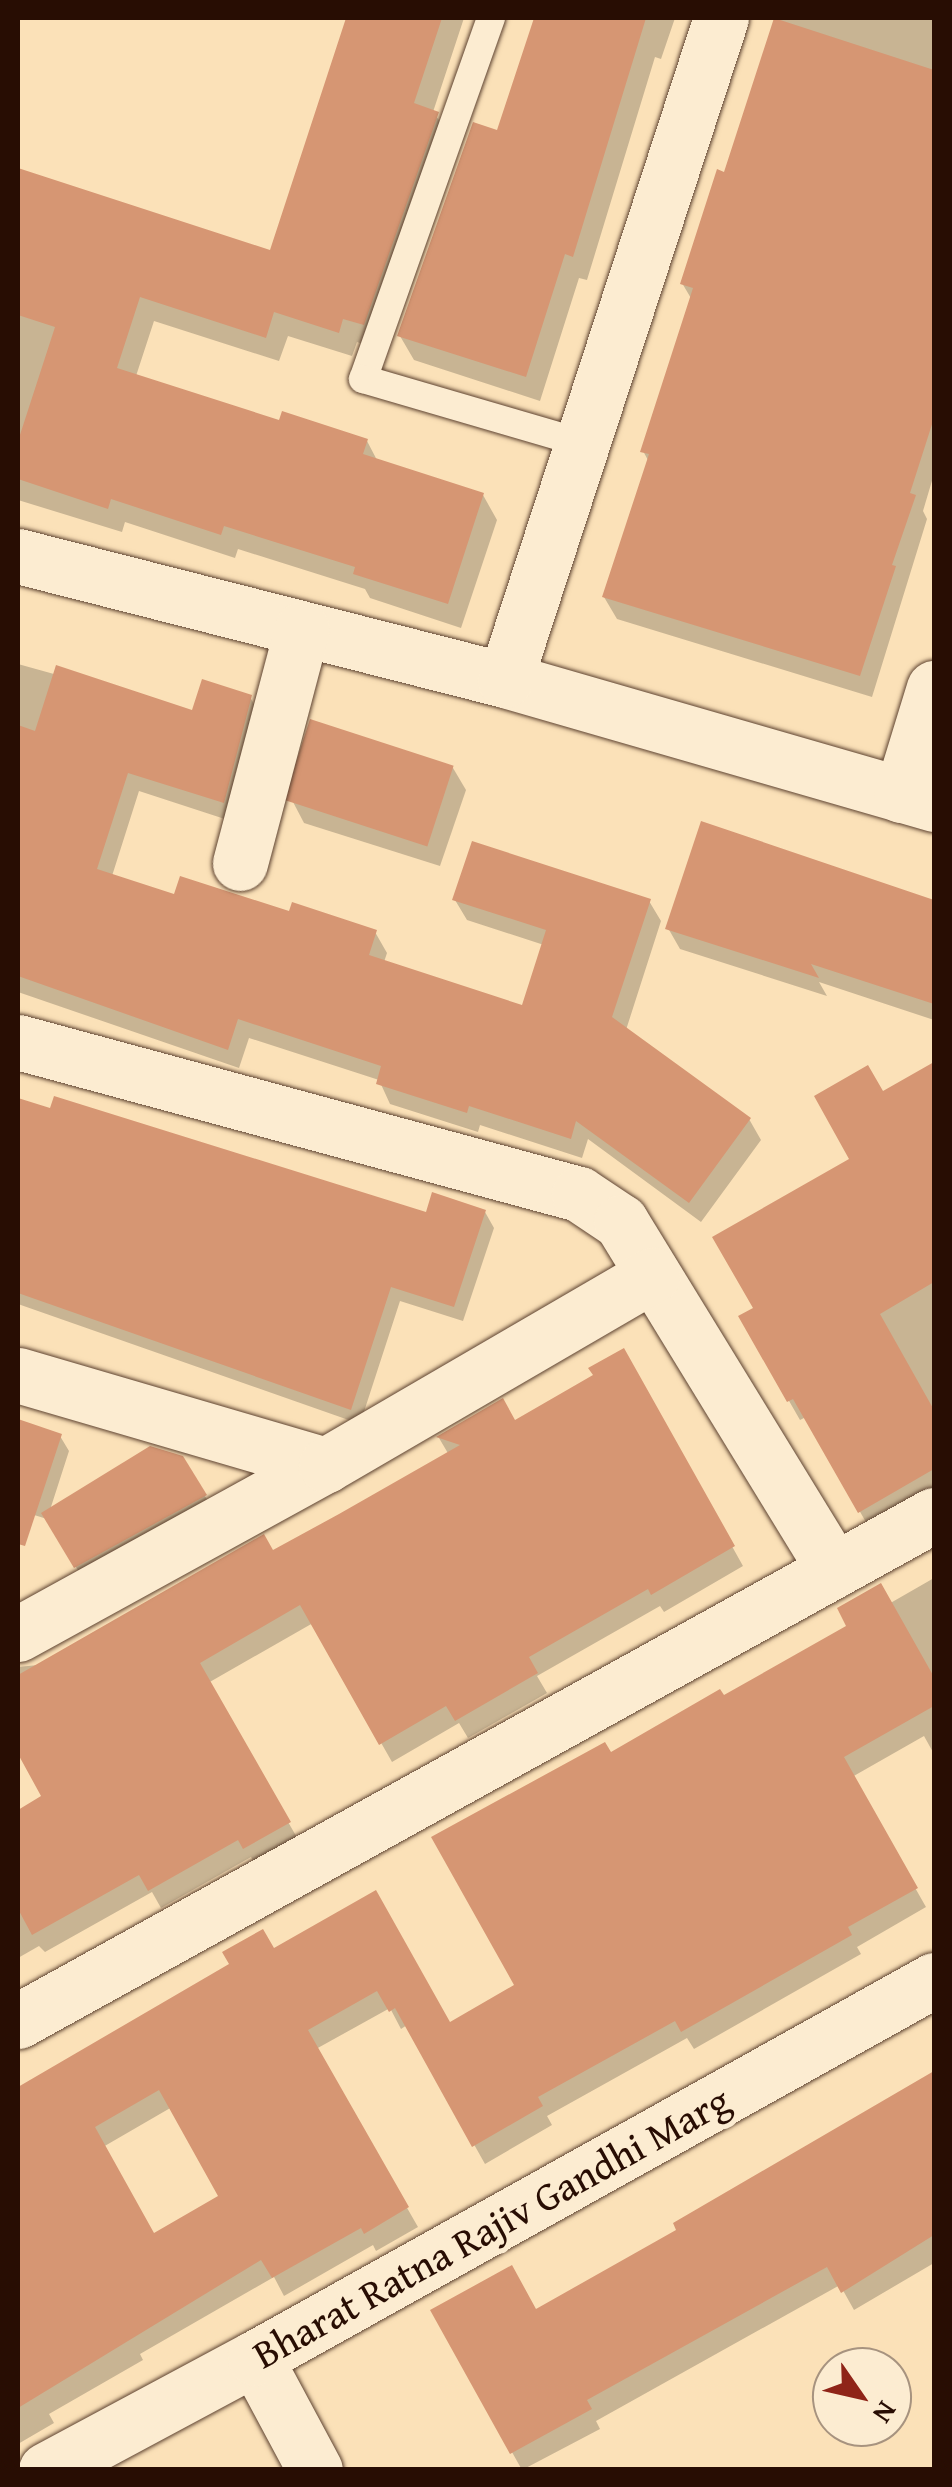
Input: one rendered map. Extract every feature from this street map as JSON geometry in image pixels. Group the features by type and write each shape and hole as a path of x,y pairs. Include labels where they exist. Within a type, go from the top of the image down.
{"street":[{"path":"504,680 721,18"},
{"path":"18,556 504,680 918,799 934,688"},
{"path":"240,863 302,629"},
{"path":"18,1042 580,1194 621,1222 834,1570"},
{"path":"18,1634 326,1465 653,1274"},
{"path":"18,1375 326,1465"},
{"path":"18,2021 934,1514"},
{"name":"Bharat Ratna Rajiv Gandhi Marg","path":"46,2470 934,1980"},
{"path":"255,2358 315,2470"}],"lane":[{"path":"491,18 363,379 582,442"}],"building":[{"path":"346,18 442,18 414,103 439,112 364,325 343,319 339,333 274,312 266,338 140,297 117,368 279,420 282,411 368,439 363,454 484,493 448,604 353,574 355,567 224,526 221,535 111,499 108,509 18,479 18,441 55,327 18,315 18,168 270,250"},
{"path":"534,18 646,18 573,257 565,254 526,377 397,336 473,122 497,130"},
{"path":"774,18 934,70 934,418 910,493 916,495 892,565 896,566 860,676 602,597 649,454 640,452 693,288 680,284 717,169 724,172"},
{"path":"56,665 192,710 202,679 252,695 224,803 128,773 97,869 174,894 180,876 289,911 292,902 377,930 369,955 522,1005 546,930 452,900 472,841 651,899 612,1017 751,1118 689,1203 576,1121 571,1139 469,1106 467,1113 376,1084 381,1066 238,1019 228,1050 18,976 18,725 35,731"},
{"path":"310,719 454,766 427,847 284,800"},
{"path":"701,821 934,900 934,1004 811,964 819,978 665,929"},
{"path":"934,1062 934,1282 880,1314 934,1410 934,1469 858,1513 793,1399 787,1402 738,1316 753,1308 712,1237 849,1159 814,1096 868,1065 883,1091"},
{"path":"54,1096 426,1212 432,1192 486,1210 454,1307 391,1287 351,1410 18,1293 18,1098 50,1108"},
{"path":"624,1348 735,1546 651,1595 648,1589 529,1657 538,1673 455,1721 446,1706 379,1745 300,1605 200,1663 291,1822 243,1849 238,1840 148,1891 139,1875 32,1935 18,1909 18,1810 41,1796 18,1754 18,1675 264,1534 273,1550 460,1445 436,1437 503,1398 515,1420 593,1375 588,1368"},
{"path":"18,1419 62,1434 25,1546 18,1544"},
{"path":"150,1446 183,1456 207,1495 74,1568 41,1513"},
{"path":"881,1583 934,1677 934,1706 844,1757 918,1888 848,1927 852,1935 681,2032 675,2021 538,2097 543,2106 472,2147 395,2008 389,2012 377,1991 308,2030 409,2207 364,2234 361,2228 272,2278 261,2260 18,2408 18,2087 229,1964 222,1952 263,1929 274,1948 376,1890 450,2022 514,1985 431,1837 605,1742 611,1752 720,1689 724,1695 846,1626 837,1608","holes":["159,2090 218,2196 154,2233 95,2127"]},
{"path":"934,2071 934,2235 841,2293 827,2267 587,2400 592,2409 510,2454 430,2310 512,2265 536,2309 676,2230 673,2223"}]}
